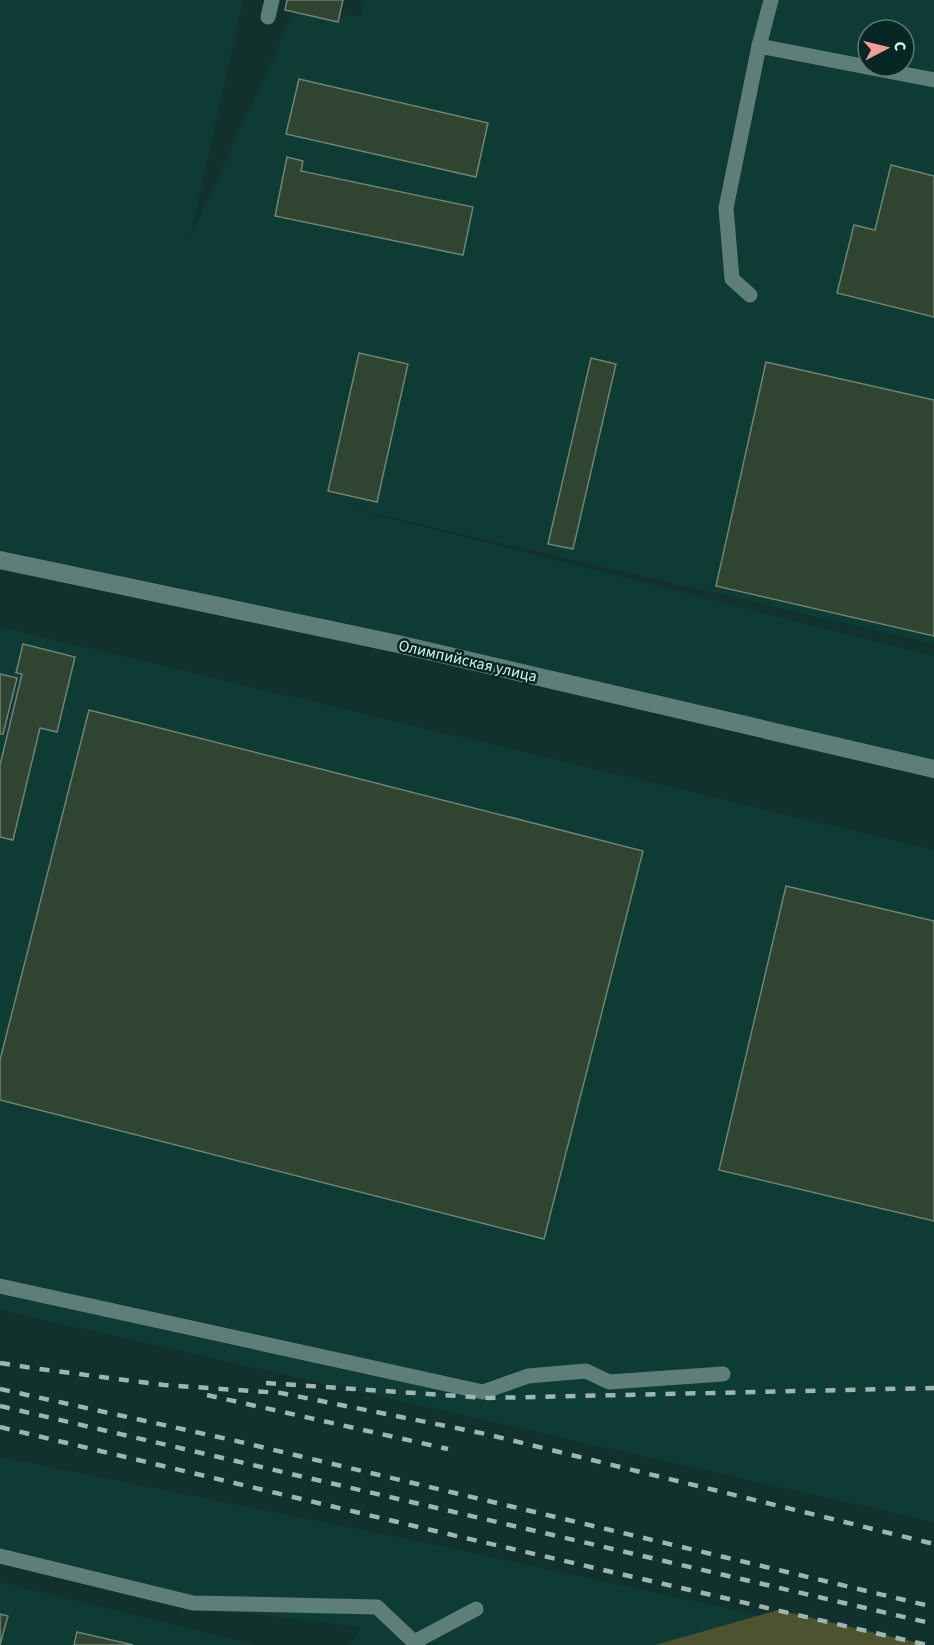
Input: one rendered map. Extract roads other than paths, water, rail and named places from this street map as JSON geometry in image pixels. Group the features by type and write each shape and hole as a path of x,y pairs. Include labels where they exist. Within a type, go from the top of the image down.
{"street":[{"name":"Олимпийская улица","path":"0,560 398,644 934,769"}],"lane":[{"path":"268,17 272,0"},
{"path":"750,295 732,279 726,208 759,46 771,0"},
{"path":"759,46 934,80"},
{"path":"0,1286 483,1392 528,1376 586,1371 609,1382 723,1374"},
{"path":"0,1556 192,1603 377,1607 414,1642 476,1609"}],"railway":[{"path":"0,1363 164,1385 281,1393 486,1434 934,1544"},
{"path":"266,1383 488,1398 934,1388"},
{"path":"0,1389 232,1440 934,1607"},
{"path":"207,1395 448,1449"},
{"path":"0,1406 934,1624"},
{"path":"0,1427 927,1645"}]}
